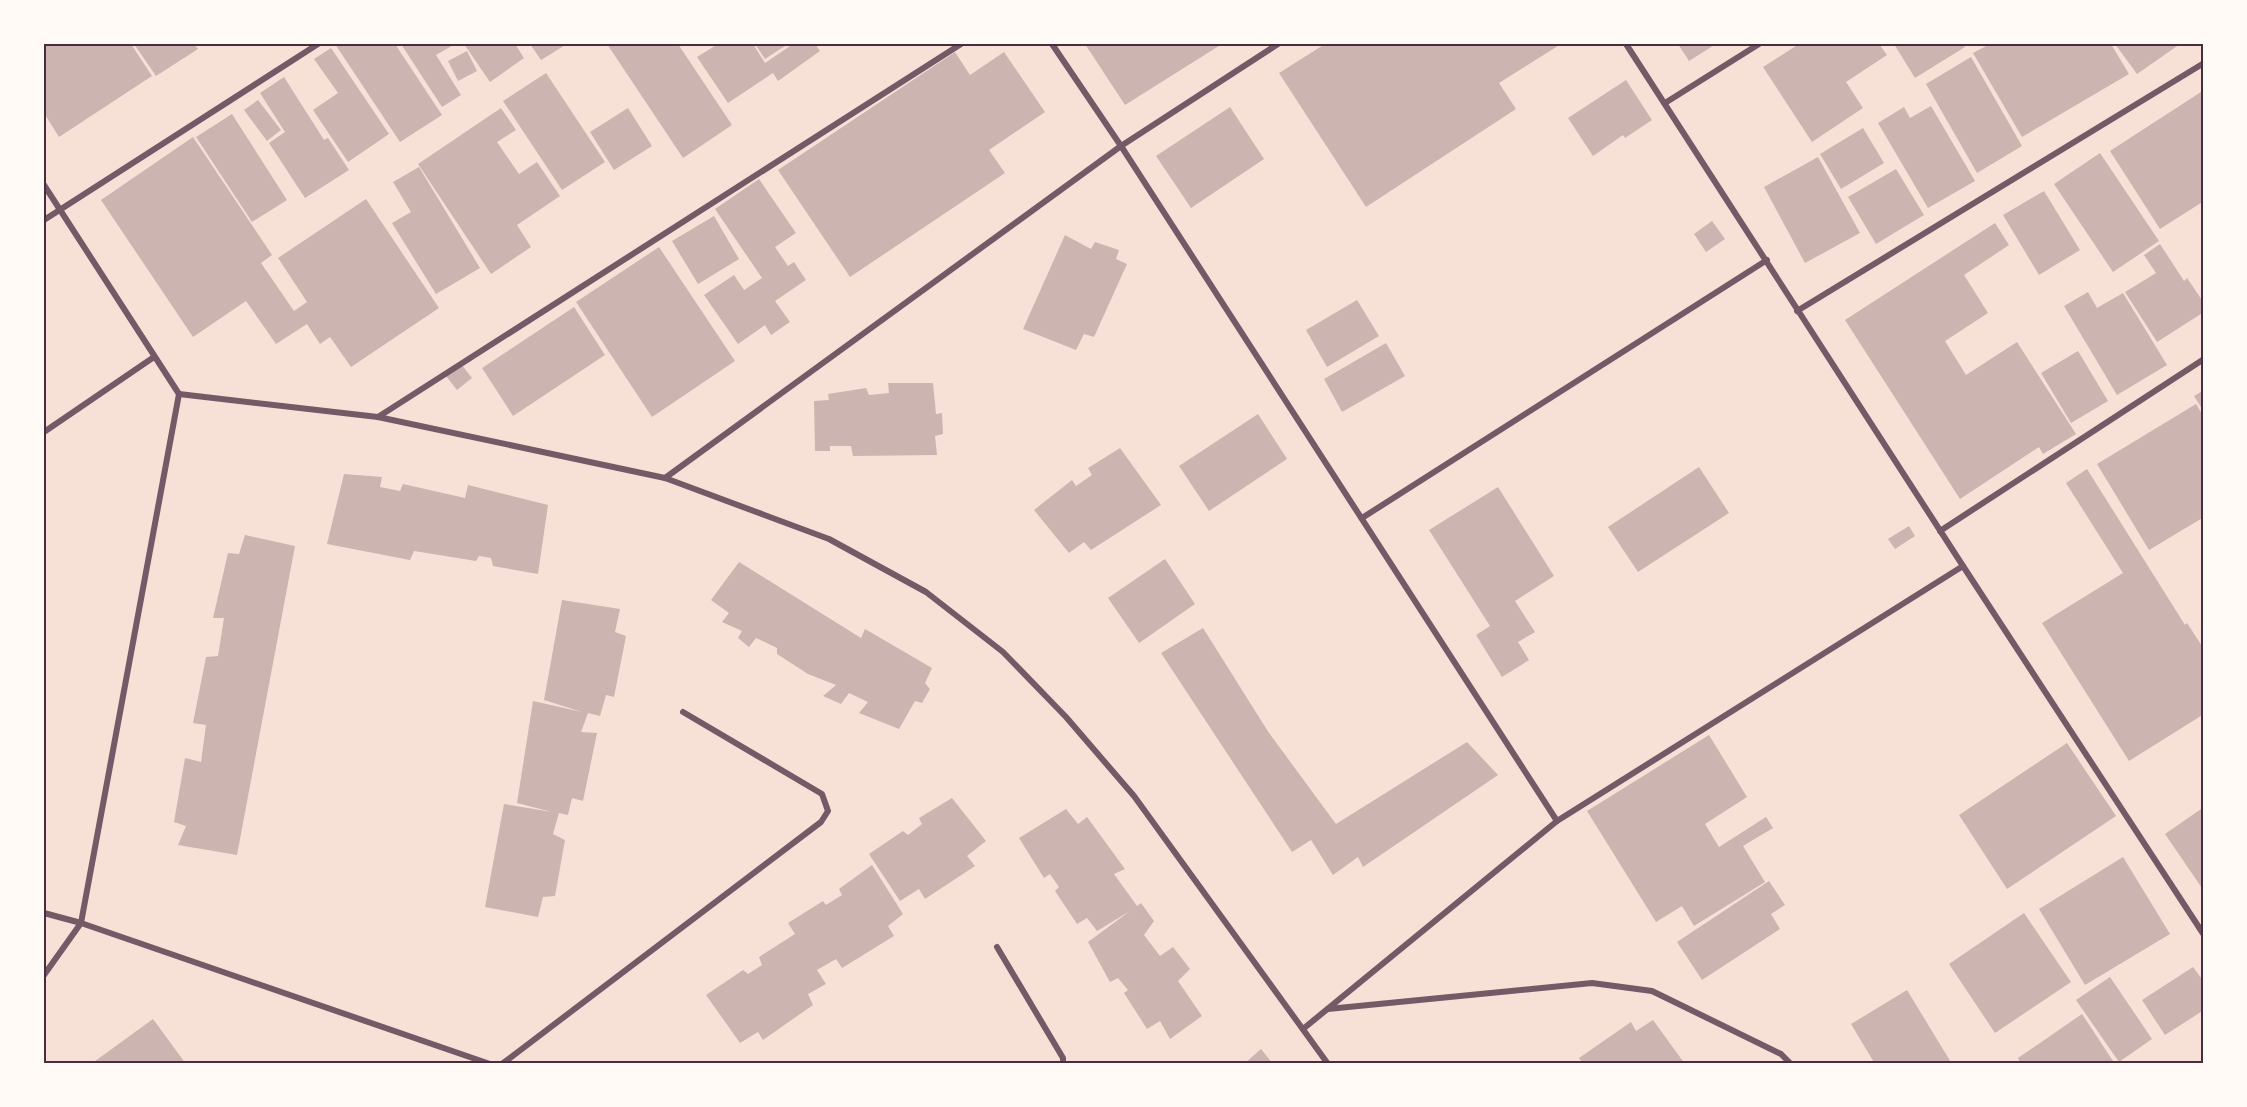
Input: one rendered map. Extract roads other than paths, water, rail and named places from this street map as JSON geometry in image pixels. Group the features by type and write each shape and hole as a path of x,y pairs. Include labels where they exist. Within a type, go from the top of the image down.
{"street":[{"path":"44,220 318,44"},
{"path":"378,417 961,44"},
{"path":"1052,44 1121,146 1557,821"},
{"path":"665,478 1121,146 1278,44"},
{"path":"1626,44 1767,260 1797,311 2204,935"},
{"path":"1665,103 1759,44"},
{"path":"1797,311 2204,63"},
{"path":"44,185 179,394 81,923 44,975"},
{"path":"1362,518 1767,260"},
{"path":"44,432 154,357"},
{"path":"1940,531 2204,359"},
{"path":"179,394 378,417 665,478 829,539 926,592 1004,652 1066,717 1134,796 1328,1064"},
{"path":"1303,1029 1557,821 1963,566"},
{"path":"502,1064 820,822 828,811 822,794 683,712"},
{"path":"44,913 81,923 490,1064"},
{"path":"997,947 1064,1058 1063,1064"},
{"path":"1328,1009 1592,983 1652,991 1782,1054 1791,1064"}]}
